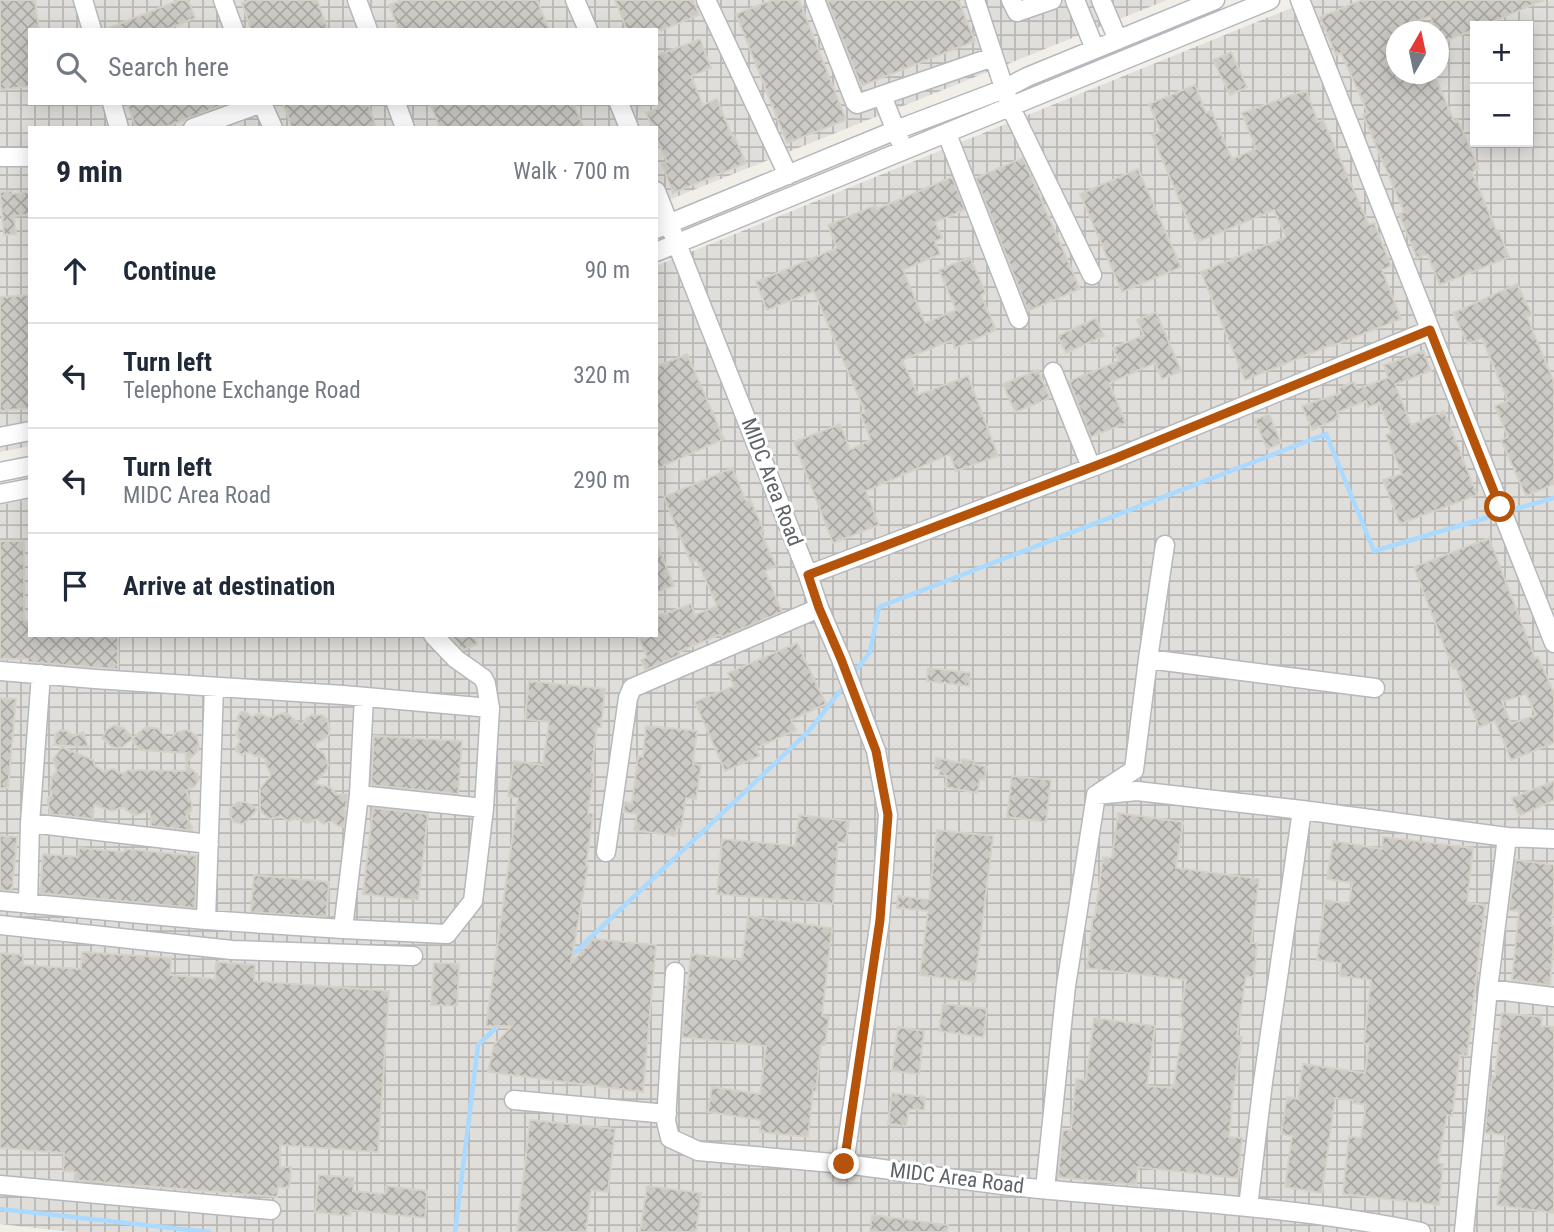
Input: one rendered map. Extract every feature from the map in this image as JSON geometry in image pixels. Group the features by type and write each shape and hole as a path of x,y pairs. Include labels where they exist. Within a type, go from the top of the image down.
{"street":[{"path":"83,0 91,28"},
{"path":"223,0 233,28"},
{"path":"357,0 367,28"},
{"path":"575,0 587,28"},
{"path":"706,0 781,178 782,201"},
{"path":"815,0 855,102 859,104 993,57"},
{"path":"975,0 1007,98 1092,275"},
{"path":"1011,0 1017,12 1052,0"},
{"path":"1074,0 1095,49"},
{"path":"1101,0 1118,40"},
{"path":"658,251 947,134 1007,98 1027,77 1215,0"},
{"path":"663,226 896,130 1007,98 1270,0"},
{"path":"1300,0 1554,643"},
{"path":"882,96 904,151"},
{"path":"113,105 118,126"},
{"path":"199,126 256,105"},
{"path":"263,105 272,126"},
{"path":"397,105 404,126"},
{"path":"620,105 628,126"},
{"path":"947,134 1019,319"},
{"path":"847,150 855,171"},
{"path":"0,157 28,157"},
{"name":"MIDC Area Road","path":"658,201 663,226 678,243 876,751 888,815 880,920 844,1164 1045,1189 1248,1207 1369,1227 1421,1232"},
{"path":"808,575 1091,467 1430,330"},
{"path":"1053,372 1091,467"},
{"path":"0,437 28,431"},
{"path":"0,472 28,466"},
{"path":"0,494 28,488"},
{"path":"1045,1189 1066,986 1096,795 1134,770 1165,545"},
{"path":"606,852 628,698 632,688 819,608"},
{"path":"0,901 206,920 447,934 473,901 484,808 490,708 483,678 456,659 435,637"},
{"path":"1148,659 1375,688"},
{"path":"0,671 490,708"},
{"path":"28,904 30,823 41,674"},
{"path":"206,920 214,687"},
{"path":"343,929 359,795 364,697"},
{"path":"1096,795 1137,792 1507,837 1554,839"},
{"path":"359,795 484,808"},
{"path":"1248,1207 1302,810"},
{"path":"30,823 209,845"},
{"path":"1464,1232 1488,989 1507,837"},
{"path":"0,925 232,950 414,956"},
{"path":"675,972 667,1114 670,1138 698,1152 844,1164"},
{"path":"1488,989 1554,997"},
{"path":"514,1100 667,1114"},
{"path":"0,1185 271,1210"}],"shaded area":[{"path":"0,0 1167,0 658,204 658,126 28,126 28,446 0,452"},
{"path":"1311,0 1554,0 1554,1232 71,1232 0,1224 0,505 28,499 28,637 658,637 658,265"}],"building":[{"path":"0,0 35,0 39,28 28,28 28,86 0,90"},
{"path":"179,0 188,0 195,18 170,28 109,28"},
{"path":"251,0 317,0 327,28 250,28 242,3"},
{"path":"402,0 537,0 548,28 398,28 389,5"},
{"path":"615,0 693,0 699,15 662,30 626,28"},
{"path":"773,0 799,0 846,120 787,143 736,14"},
{"path":"827,0 958,0 975,41 861,86"},
{"path":"1362,0 1544,0 1494,21 1470,21 1470,31 1449,40 1449,21 1432,21 1430,16 1417,21 1386,21 1386,84 1438,84 1454,121 1458,120 1479,169 1472,172 1509,257 1440,285 1427,254 1417,258 1399,214 1404,212 1363,115 1368,113 1341,53 1336,55 1320,17"},
{"path":"700,39 711,68 691,76 703,105 717,99 746,163 673,193 662,164 667,162 658,142 658,126 652,126 646,113 656,109 658,105 658,55"},
{"path":"1231,52 1247,87 1230,95 1213,60"},
{"path":"1195,85 1206,113 1211,110 1232,159 1256,149 1242,113 1306,90 1318,122 1323,120 1369,225 1374,223 1391,266 1382,270 1401,319 1245,380 1201,272 1286,237 1274,210 1197,242 1152,135 1160,131 1149,104"},
{"path":"128,105 222,105 168,126 135,126"},
{"path":"284,105 369,105 375,126 291,126"},
{"path":"431,105 574,105 583,126 439,126"},
{"path":"1023,158 1080,289 1028,311 976,178"},
{"path":"1138,169 1181,267 1122,292 1080,194"},
{"path":"952,177 965,210 935,222 942,238 935,241 940,254 903,270 925,323 956,310 939,270 970,257 986,293 981,295 996,330 955,348 952,340 902,360 918,395 968,376 998,456 956,471 950,454 866,491 879,525 833,543 794,442 840,424 850,450 871,440 860,414 865,412 814,291 767,310 756,282 837,248 828,225 876,205 877,209"},
{"path":"0,192 28,192 28,214 14,216 16,234 4,235"},
{"path":"1517,284 1532,315 1527,317 1554,382 1554,484 1526,496 1501,440 1508,437 1495,406 1508,401 1482,338 1468,344 1453,313"},
{"path":"28,295 28,408 0,411 0,297"},
{"path":"1156,312 1181,371 1162,379 1155,363 1109,383 1126,423 1091,437 1069,381 1119,361 1113,348 1144,335 1137,320"},
{"path":"1096,318 1104,336 1066,353 1058,336"},
{"path":"1423,351 1431,371 1395,384 1411,425 1444,411 1477,495 1400,524 1383,480 1402,474 1386,435 1391,433 1379,403 1368,407 1366,401 1337,412 1339,418 1312,430 1302,406 1341,393 1339,388 1354,382 1357,389 1388,378 1384,365"},
{"path":"687,354 724,439 658,468 658,366"},
{"path":"1038,370 1050,398 1015,412 1003,384"},
{"path":"1269,414 1281,443 1267,449 1255,420"},
{"path":"732,468 746,501 750,499 764,531 761,533 776,566 765,571 782,612 678,652 680,655 645,670 641,660 647,657 639,637 658,637 658,616 691,604 695,615 717,606 697,560 691,563 664,497"},
{"path":"1489,538 1535,658 1538,657 1554,693 1554,743 1511,760 1495,721 1479,727 1456,668 1453,669 1414,567","holes":["1526,694 1536,715 1511,724 1502,702"]},
{"path":"0,541 24,541 24,621 28,621 28,637 118,637 118,669 28,662 28,659 0,659"},
{"path":"658,547 674,586 658,591"},
{"path":"452,637 475,637 477,644 463,650"},
{"path":"797,643 826,704 791,720 796,730 756,748 759,756 725,771 695,702 734,686 728,673"},
{"path":"928,668 970,673 969,686 927,681"},
{"path":"529,681 605,689 601,727 597,727 591,773 594,773 588,813 593,814 588,866 571,963 593,939 656,945 643,1092 488,1072 494,1045 512,1026 486,1026 518,798 508,796 514,761 543,765 549,722 525,719"},
{"path":"0,698 16,699 8,788 0,788"},
{"path":"241,712 252,717 259,713 269,718 288,714 301,725 312,715 322,715 327,719 329,734 313,745 324,754 328,764 315,784 330,787 337,795 348,794 344,808 344,827 332,821 323,824 317,819 308,823 299,818 288,821 281,816 270,819 260,811 260,789 271,775 265,758 249,752 242,755 236,751 240,741 236,734 240,724 237,718"},
{"path":"115,725 124,728 133,738 148,727 158,729 169,740 177,732 188,730 197,736 199,747 186,762 186,753 140,750 132,739 122,747 113,748 102,738 107,730"},
{"path":"646,726 697,731 693,764 701,765 696,799 686,798 681,828 677,827 675,836 634,830 637,814 623,812 625,802 632,803 638,756 643,757"},
{"path":"61,730 74,736 83,732 88,747 54,745 55,734"},
{"path":"374,736 462,741 458,794 371,785"},
{"path":"62,747 93,760 95,766 103,771 113,769 123,774 128,770 186,771 186,764 197,774 199,780 186,791 192,804 191,811 186,816 192,831 151,826 150,810 137,815 123,807 112,811 94,805 93,819 49,814 47,799 52,795 51,778 57,771 53,760"},
{"path":"936,758 961,763 962,759 974,761 973,764 987,767 984,780 980,779 977,793 945,787 947,776 939,775 940,770 934,769"},
{"path":"1012,776 1051,780 1046,822 1007,817"},
{"path":"1554,781 1554,800 1519,816 1512,798"},
{"path":"238,802 245,802 257,809 242,824 234,822 230,816 230,808"},
{"path":"373,808 428,814 418,900 363,894"},
{"path":"1118,813 1183,822 1176,868 1259,879 1251,943 1257,943 1254,977 1246,976 1237,1036 1242,1037 1231,1108 1229,1137 1242,1138 1238,1178 1138,1167 1136,1185 1058,1177 1063,1130 1071,1130 1076,1079 1086,1080 1094,1018 1155,1026 1147,1086 1172,1088 1174,1085 1184,1018 1180,1017 1186,980 1087,968 1103,857 1112,858"},
{"path":"799,815 849,821 846,843 838,842 833,904 717,894 722,839 795,846"},
{"path":"937,830 993,836 975,982 920,975 928,911 897,908 898,896 929,900"},
{"path":"0,836 17,837 12,891 0,890"},
{"path":"1383,837 1473,848 1467,903 1485,905 1467,1056 1460,1055 1452,1116 1447,1115 1438,1163 1443,1164 1439,1205 1343,1194 1349,1136 1361,1138 1366,1105 1353,1103 1353,1100 1335,1098 1322,1193 1285,1187 1292,1136 1281,1134 1287,1097 1298,1099 1303,1064 1365,1073 1369,1044 1364,1044 1371,980 1340,976 1341,963 1317,960 1325,900 1349,904 1352,883 1327,879 1333,841 1382,849"},
{"path":"79,848 124,852 125,849 197,856 195,908 40,893 43,854 78,857"},
{"path":"1516,860 1554,865 1551,926 1554,926 1554,941 1550,985 1512,980 1519,911 1509,910"},
{"path":"254,875 329,882 326,917 251,912"},
{"path":"748,916 832,928 822,1016 829,1017 825,1045 821,1045 808,1137 760,1132 761,1120 708,1112 712,1087 760,1094 766,1046 682,1037 691,954 742,960"},
{"path":"82,952 171,958 170,975 215,979 216,962 255,965 254,981 389,991 378,1152 280,1145 280,1167 291,1167 289,1188 278,1187 277,1197 74,1180 75,1172 63,1171 64,1153 0,1148 0,953 23,955 23,965 81,969"},
{"path":"434,963 459,964 457,1006 431,1005"},
{"path":"943,1004 987,1009 983,1037 939,1031"},
{"path":"1502,1013 1542,1017 1541,1026 1554,1027 1554,1213 1497,1205 1507,1135 1485,1133"},
{"path":"898,1027 924,1031 919,1074 892,1071"},
{"path":"892,1093 925,1097 924,1110 909,1109 906,1126 888,1124"},
{"path":"530,1120 615,1129 608,1192 591,1190 586,1232 517,1232"},
{"path":"319,1175 354,1178 353,1191 385,1194 386,1186 427,1191 425,1218 351,1210 350,1216 315,1212"},
{"path":"647,1186 701,1193 696,1232 640,1232"},
{"path":"872,1215 948,1225 947,1232 870,1232"}],"waterway":[{"path":"857,669 870,652 879,607 1326,434 1374,551 1499,514"},
{"path":"1508,511 1554,498"},
{"path":"569,958 809,731 840,691"},
{"path":"455,1232 478,1045 500,1024"},
{"path":"0,1209 209,1232"}],"route":[{"path":"844,1164 880,920 888,815 876,751 808,575 1116,458 1430,330 1500,507"}]}
